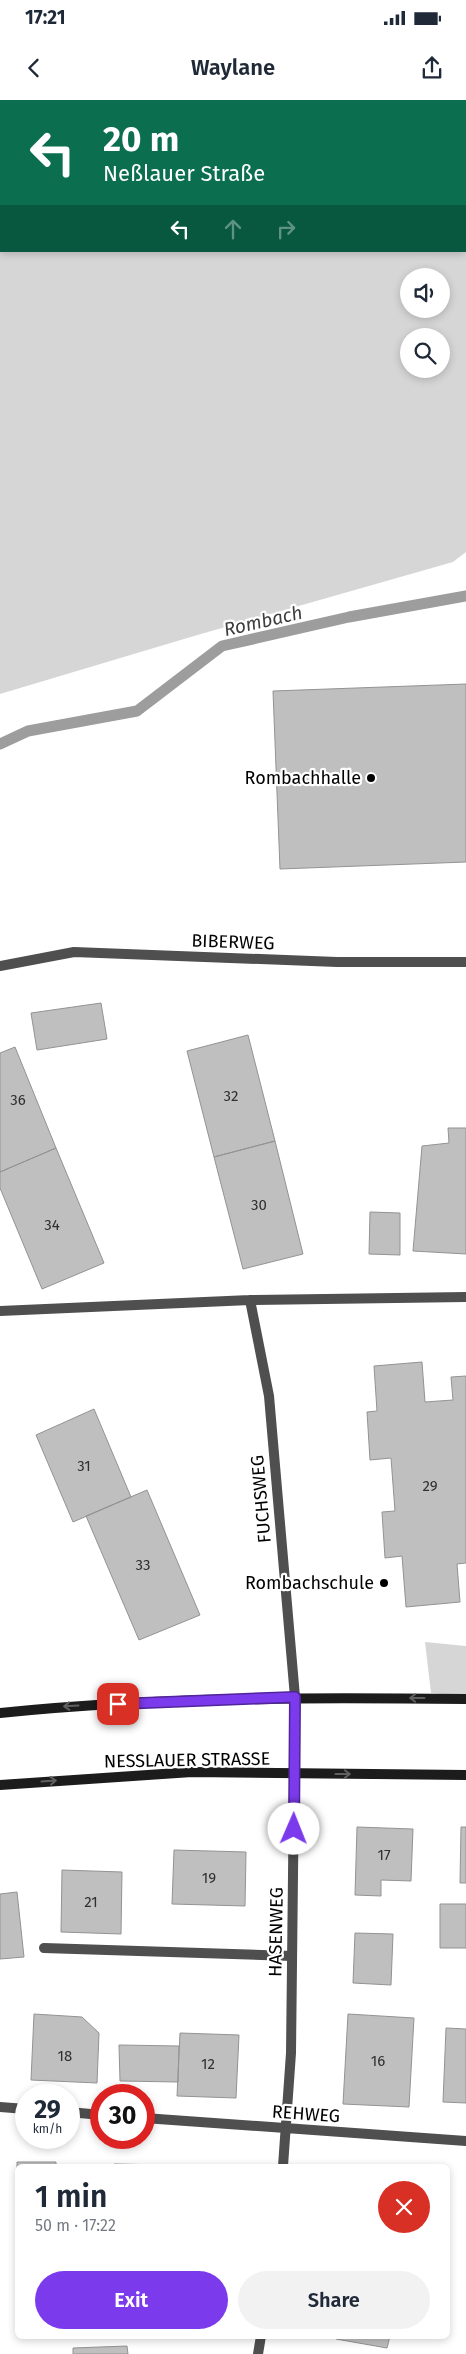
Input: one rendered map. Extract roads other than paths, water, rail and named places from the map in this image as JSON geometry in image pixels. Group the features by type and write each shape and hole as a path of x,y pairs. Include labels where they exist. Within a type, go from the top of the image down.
{"main road":[{"path":"0,1713 63,1707 295,1697 466,1699"},
{"name":"NESSLAUER STRASSE","path":"0,1784 192,1772 466,1774"}],"street":[{"name":"BIBERWEG","path":"0,966 74,952 337,962 466,962"},
{"path":"0,1312 250,1300 466,1297"},
{"name":"FUCHSWEG","path":"250,1300 269,1396 295,1697"},
{"name":"HASENWEG","path":"283,2164 291,2053 295,1697"},
{"path":"44,1948 292,1956"},
{"path":"0,2107 15,2108"},
{"name":"REHWEG","path":"155,2119 466,2141"},
{"path":"258,2354 260,2339"}],"waterway":[{"name":"Rombach","path":"0,744 28,731 137,711 222,646 349,617 466,596"}],"place":[{"name":"Rombachhalle","path":"371,778"},
{"name":"Rombachschule","path":"384,1583"}]}
